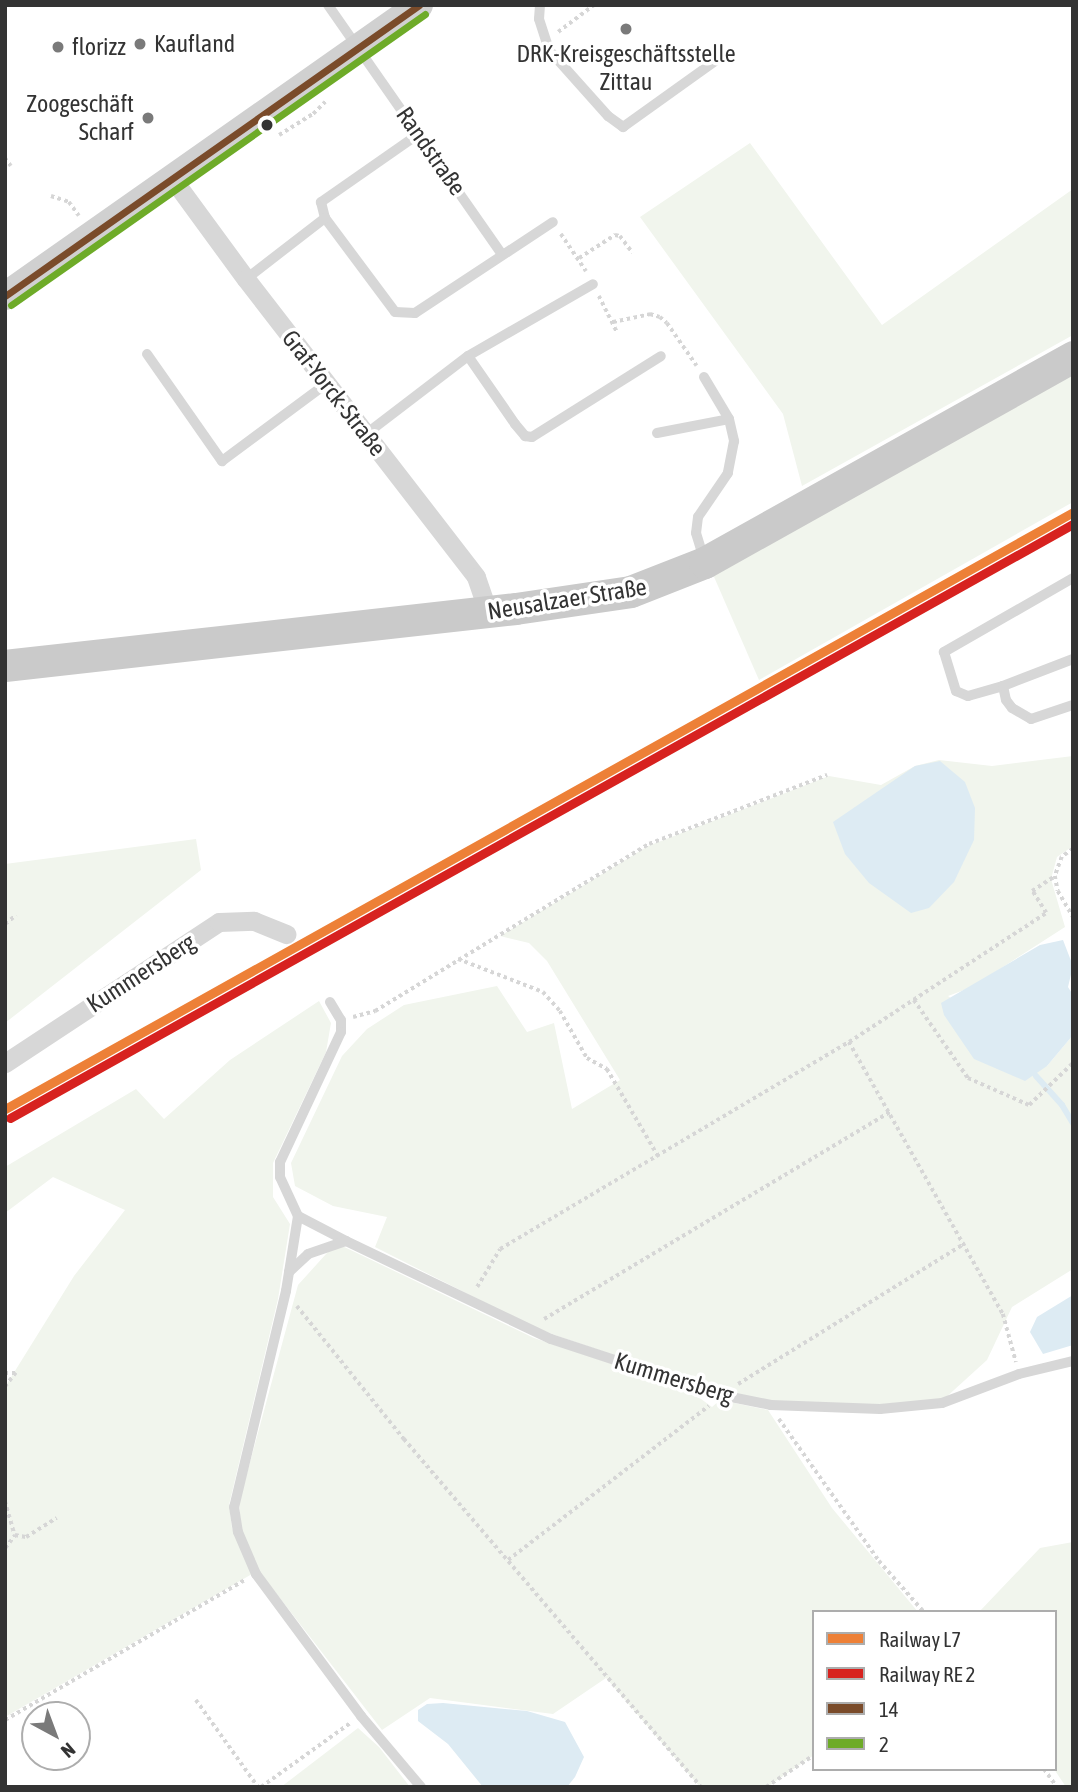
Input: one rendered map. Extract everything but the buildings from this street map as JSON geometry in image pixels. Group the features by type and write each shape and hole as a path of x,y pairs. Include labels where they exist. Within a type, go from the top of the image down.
{"main road":[{"path":"6,293 419,5"},
{"name":"Neusalzaer Straße","path":"5,666 488,612 631,592 705,563 1073,357"}],"street":[{"name":"Graf-Yorck-Straße","path":"172,178 246,279 476,577 488,612"},
{"name":"Kummersberg","path":"5,1063 219,922 254,921 286,934"}],"lane":[{"name":"Randstraße","path":"328,5 356,50 420,134 502,254"},
{"path":"540,5 539,19 545,42 559,65 608,116 623,127 725,54"},
{"path":"420,134 321,202 325,218 395,312 415,313 553,222"},
{"path":"246,279 325,218"},
{"path":"366,434 468,356 593,284"},
{"path":"147,354 222,461 327,383"},
{"path":"468,356 515,424 525,436 532,437 661,356"},
{"path":"704,377 729,419 733,457 728,472 698,517 696,533 705,563"},
{"path":"657,433 729,419"},
{"path":"1073,578 944,652 956,691 968,696 1003,686 1073,659"},
{"path":"1003,686 1006,700 1012,708 1031,719 1073,705"},
{"path":"330,1002 341,1020 341,1032 280,1163 284,1192 298,1216 286,1292 234,1507 238,1532 256,1574 360,1716 421,1787"},
{"name":"Kummersberg","path":"298,1216 527,1329 721,1395 771,1405 880,1409 942,1404 1019,1374 1073,1361"},
{"path":"289,1272 308,1254 346,1241"}],"path":[{"path":"545,42 594,5"},
{"path":"5,158 11,166"},
{"path":"51,196 69,202 82,220"},
{"path":"579,258 615,235 620,236 633,253"},
{"path":"612,322 650,314 660,317 704,377"},
{"path":"341,1020 374,1011 649,844 827,775"},
{"path":"1073,849 1062,857 1055,876 1058,891 1073,916"},
{"path":"470,1300 500,1249 849,1042 1046,914 1032,891 1055,876"},
{"path":"5,924 16,915"},
{"path":"458,959 543,992 560,1011 587,1058 607,1069 659,1156"},
{"path":"914,1000 968,1079 1029,1105 1073,1063"},
{"path":"849,1042 1003,1314 1019,1374"},
{"path":"527,1329 890,1112"},
{"path":"286,1292 404,1439 701,1787"},
{"path":"5,1373 16,1373 5,1387"},
{"path":"771,1405 799,1451 879,1561 922,1610"},
{"path":"5,1501 15,1535"},
{"path":"15,1535 26,1537 56,1518"},
{"path":"5,1548 15,1535"},
{"path":"5,1720 256,1574"},
{"path":"196,1700 260,1787 360,1716"},
{"path":"766,1787 812,1756"},
{"path":"1045,1771 1057,1787"}],"shaded area":[{"path":"750,143 882,325 1073,189 1073,335 802,486 783,414 640,217"},
{"path":"1073,368 1073,502 759,680 711,570"},
{"path":"1073,756 1073,846 1057,857 1051,879 1065,927 972,987 948,996 1047,1066 1073,1035 1073,1269 1012,1307 987,1360 943,1400 878,1406 770,1402 718,1390 537,1329 375,1247 387,1217 333,1206 295,1186 291,1163 342,1056 367,1029 404,1005 497,986 527,1032 554,1023 572,1109 620,1080 547,961 529,943 500,936 648,846 829,776 881,785 915,766 939,760 992,766"},
{"path":"940,761 965,782 975,808 974,840 954,882 929,908 911,913 869,883 845,854 833,822 915,766"},
{"path":"196,839 201,870 5,1023 5,864"},
{"path":"1063,940 1073,966 1068,987 1073,995 1073,1035 1047,1066 1025,1081 974,1059 944,1015 941,1003 1040,945"},
{"path":"319,1001 331,1023 326,1052 273,1163 273,1197 290,1224 278,1299 229,1505 232,1528 252,1574 33,1701 21,1701 21,1708 5,1717 5,1387 74,1276 125,1210 53,1177 5,1213 5,1167 136,1089 164,1119 230,1060"},
{"path":"336,1243 534,1338 686,1388 712,1407 720,1400 768,1410 832,1508 916,1610 812,1610 812,1756 767,1787 700,1787 606,1678 553,1714 430,1698 382,1730 259,1571 241,1528 239,1503 298,1285"},
{"path":"1073,1295 1073,1345 1043,1354 1030,1332 1037,1317"},
{"path":"1073,1542 1073,1787 1066,1787 1055,1771 1057,1610 981,1610 1040,1548"},
{"path":"443,1703 527,1711 565,1722 584,1757 575,1777 567,1787 483,1787 448,1744 418,1721 418,1710 427,1704"},
{"path":"358,1728 379,1747 410,1787 281,1787"}],"waterway":[{"path":"1036,1076 1062,1105 1073,1123"}],"rail line":[{"name":"L7","path":"5,1109 1073,512"}],"transit line":[{"name":"14","path":"5,296 419,5"},
{"name":"2","path":"11,305 425,14"},
{"path":"10,1118 1073,524"}],"place":[{"name":"DRK-Kreisgeschäftsstelle Zittau","path":"626,29"},
{"name":"Kaufland","path":"140,44"},
{"name":"florizz","path":"58,47"},
{"name":"Zoogeschäft Scharf","path":"148,118"}]}
